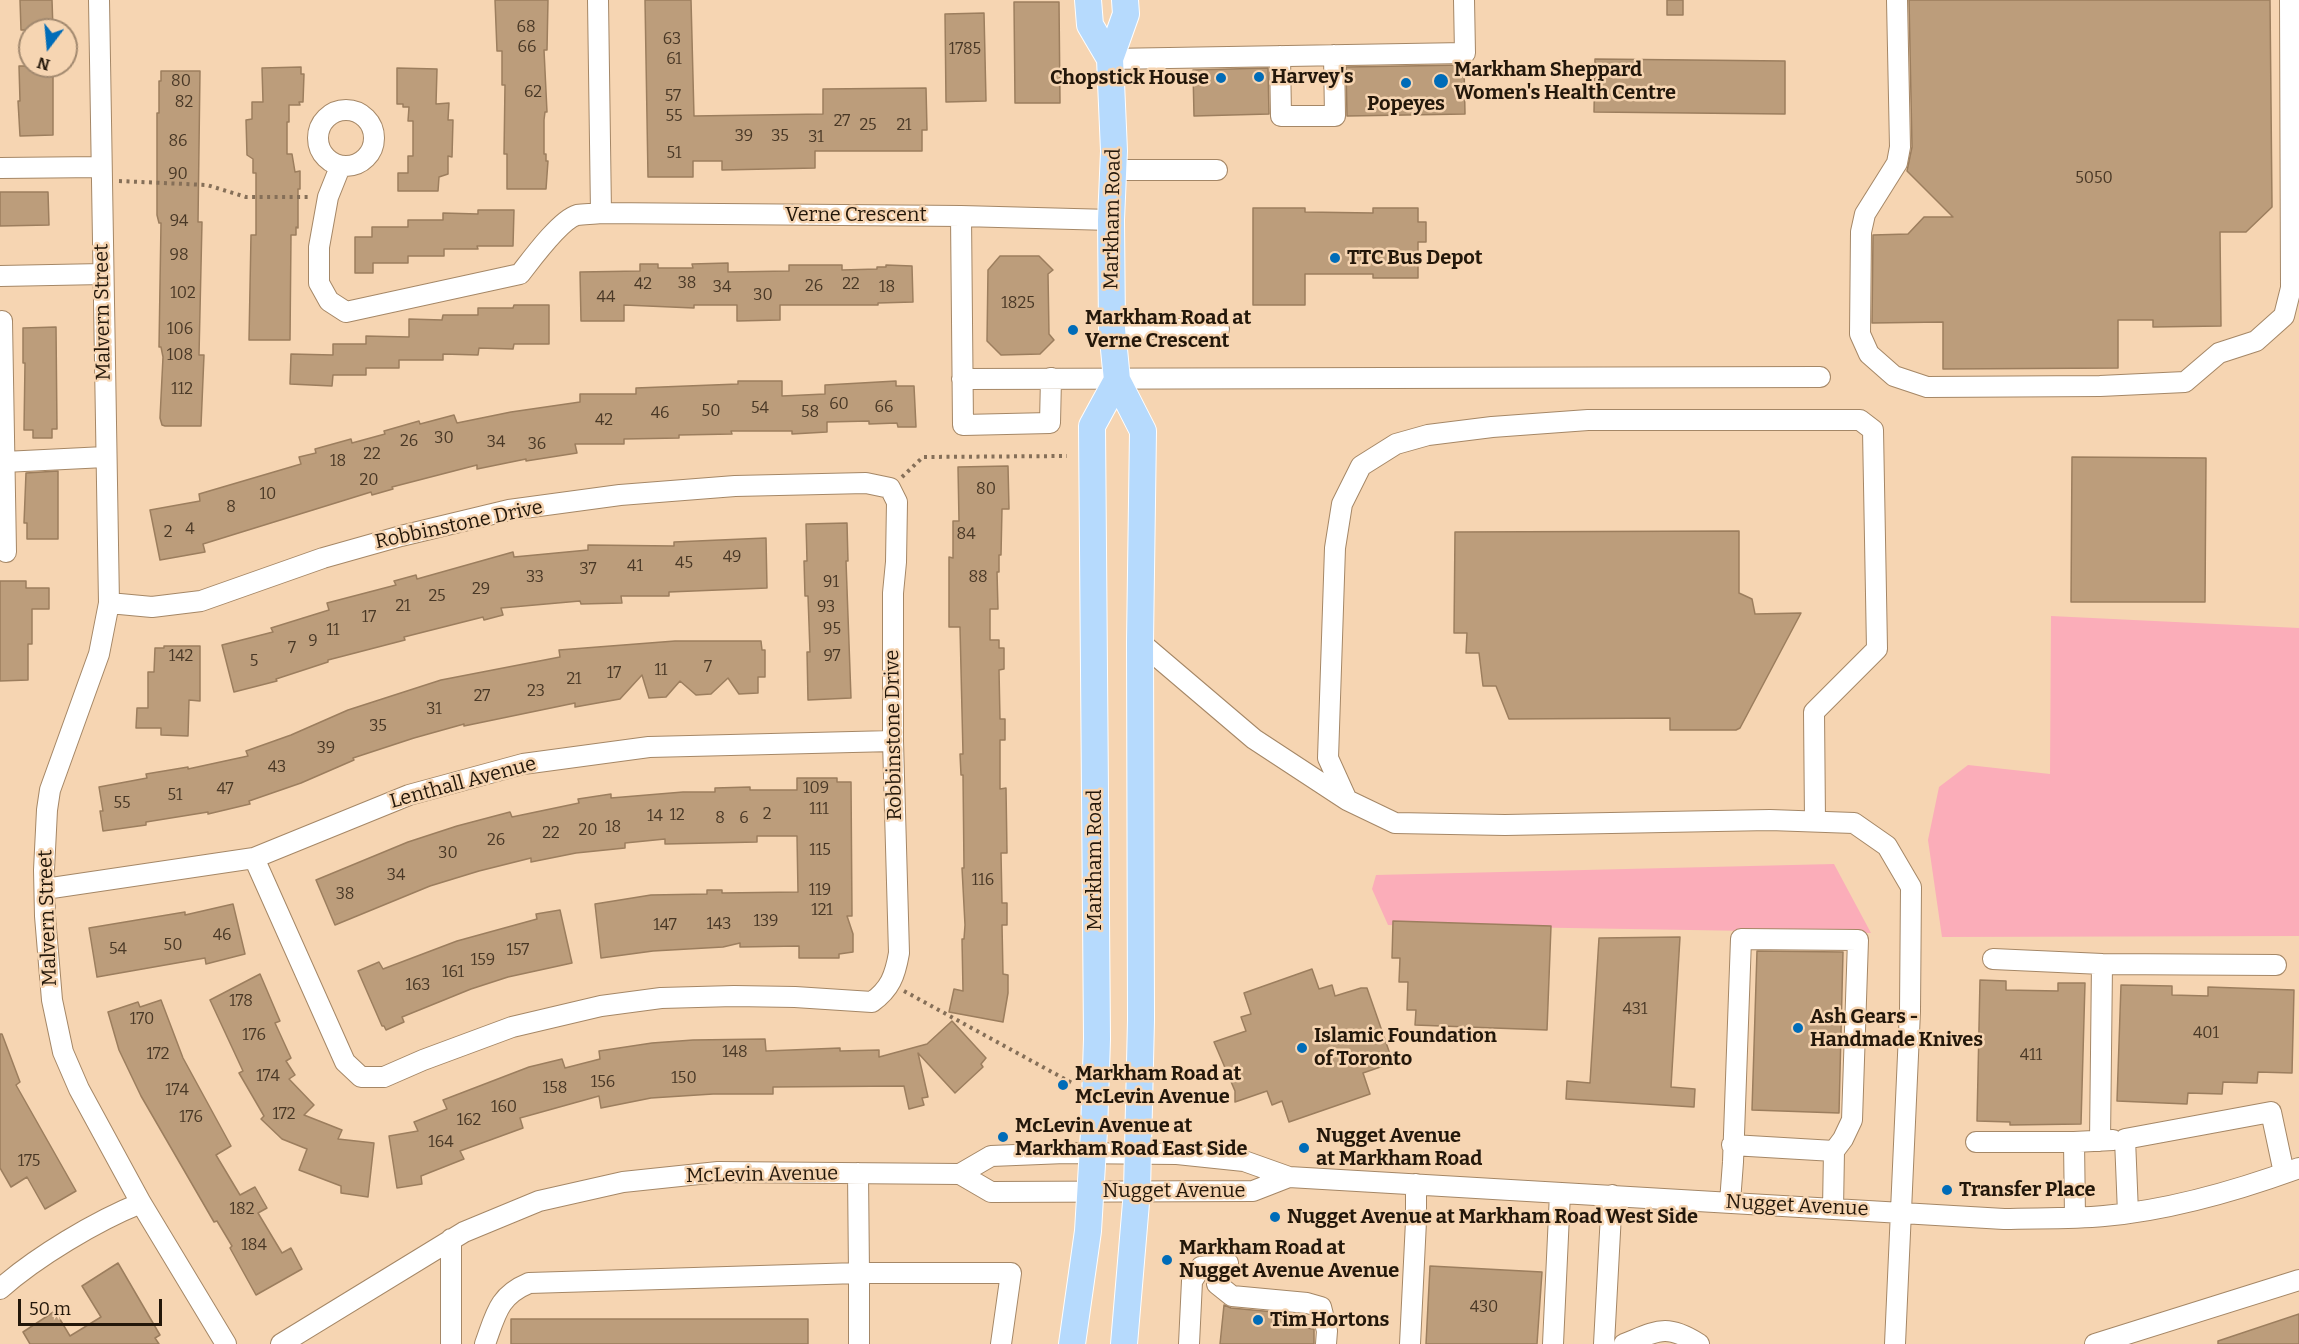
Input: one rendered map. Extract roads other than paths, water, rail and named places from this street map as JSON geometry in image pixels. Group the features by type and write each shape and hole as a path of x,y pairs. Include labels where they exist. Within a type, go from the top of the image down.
{"main road":[{"name":"Markham Road","path":"1088,0 1090,25 1110,59"},
{"name":"Markham Road","path":"1124,1344 1137,1191 1141,1020 1140,642 1143,431 1117,380 1112,329 1113,170 1110,59 1126,14 1125,0"},
{"name":"Markham Road","path":"1071,1344 1092,1191 1097,1038 1092,426 1117,380"}],"street":[{"name":"Malvern Street","path":"99,0 109,603 99,654 50,790 44,849 46,950 52,1000 63,1052 79,1089 141,1203 226,1344"},
{"path":"597,0 601,213"},
{"path":"1110,59 1464,53 1464,0"},
{"path":"1897,0 1900,147 1897,163 1865,214 1861,232 1860,334 1869,354 1894,376 1927,387 2031,387 2185,382 2219,353 2256,341 2284,316 2291,288 2289,0"},
{"path":"1280,56 1281,116 1335,116 1334,55"},
{"name":"Verne Crescent","path":"340,167 328,197 319,247 319,282 329,301 346,312 520,274 539,249 576,216 601,213 961,216 1111,220"},
{"path":"0,168 102,174"},
{"path":"1113,170 1217,170"},
{"path":"961,216 963,425 1050,423 1051,378"},
{"path":"0,276 103,274"},
{"path":"2,321 6,552"},
{"path":"1112,329 1219,329"},
{"path":"962,379 1820,377"},
{"path":"1347,800 1328,758 1335,548 1342,504 1362,466 1396,444 1428,435 1492,427 1588,420 1860,420 1872,430 1877,649 1814,712 1815,821"},
{"path":"4,462 105,457"},
{"name":"Robbinstone Drive","path":"109,603 152,607 201,601 323,558 401,536 509,510 620,495 735,486 866,483 890,488 897,502 893,592 893,741 899,953 896,974 891,984 872,1002 734,996 661,998 601,1006 512,1027 384,1077 361,1077 345,1062 254,858"},
{"path":"1140,642 1254,739 1347,800 1395,823 1505,825 1815,821 1854,823 1887,846 1911,887 1912,957 1895,1344"},
{"name":"Lenthall Avenue","path":"45,889 254,858 409,795 523,765 649,747 893,741"},
{"path":"1730,1202 1741,939 1858,940 1852,1120 1834,1151 1833,1209"},
{"path":"1993,959 2102,964 2276,965"},
{"path":"2100,1141 2102,964"},
{"path":"1976,1142 2074,1142 2125,1139 2271,1112 2292,1171"},
{"path":"2125,1139 2128,1213"},
{"path":"2074,1142 2075,1217"},
{"path":"1732,1145 1834,1151"},
{"path":"960,1174 991,1155 1093,1153"},
{"name":"Nugget Avenue","path":"1093,1153 1178,1154 1244,1161 1289,1177 2004,1219 2128,1213 2199,1200 2292,1171"},
{"name":"McLevin Avenue","path":"281,1344 464,1232 539,1201 623,1182 717,1172 960,1174 991,1192 1092,1191"},
{"path":"858,1173 859,1344"},
{"name":"Nugget Avenue","path":"1092,1191 1253,1191 1289,1177"},
{"path":"1410,1344 1416,1184"},
{"path":"1553,1344 1560,1193"},
{"path":"1604,1344 1612,1195"},
{"path":"0,1289 15,1276 68,1241 120,1211 141,1203"},
{"path":"451,1239 451,1344"},
{"path":"1189,1344 1192,1281 1201,1267 1228,1263"},
{"path":"485,1344 500,1304 513,1290 529,1283 859,1273 1011,1273 1000,1344"},
{"path":"2095,1344 2299,1280"},
{"path":"1217,1284 1232,1296 1307,1303 1322,1307 1327,1331 1326,1344"},
{"path":"1624,1344 1662,1330 1686,1335 1699,1344"}],"place":[{"name":"Harvey's","path":"1259,77"},
{"name":"Chopstick House","path":"1221,78"},
{"name":"Markham Sheppard Women's Health Centre","path":"1441,81"},
{"name":"Popeyes","path":"1406,83"},
{"name":"TTC Bus Depot","path":"1335,258"},
{"name":"Markham Road at Verne Crescent","path":"1073,330"},
{"name":"Ash Gears - Handmade Knives","path":"1798,1028"},
{"name":"Islamic Foundation of Toronto","path":"1302,1048"},
{"name":"Markham Road at McLevin Avenue","path":"1063,1085"},
{"name":"McLevin Avenue at Markham Road East Side","path":"1003,1137"},
{"name":"Nugget Avenue at Markham Road","path":"1304,1148"},
{"name":"Transfer Place","path":"1947,1190"},
{"name":"Nugget Avenue at Markham Road West Side","path":"1275,1217"},
{"name":"Markham Road at Nugget Avenue Avenue","path":"1167,1260"},
{"name":"Tim Hortons","path":"1258,1320"}]}
